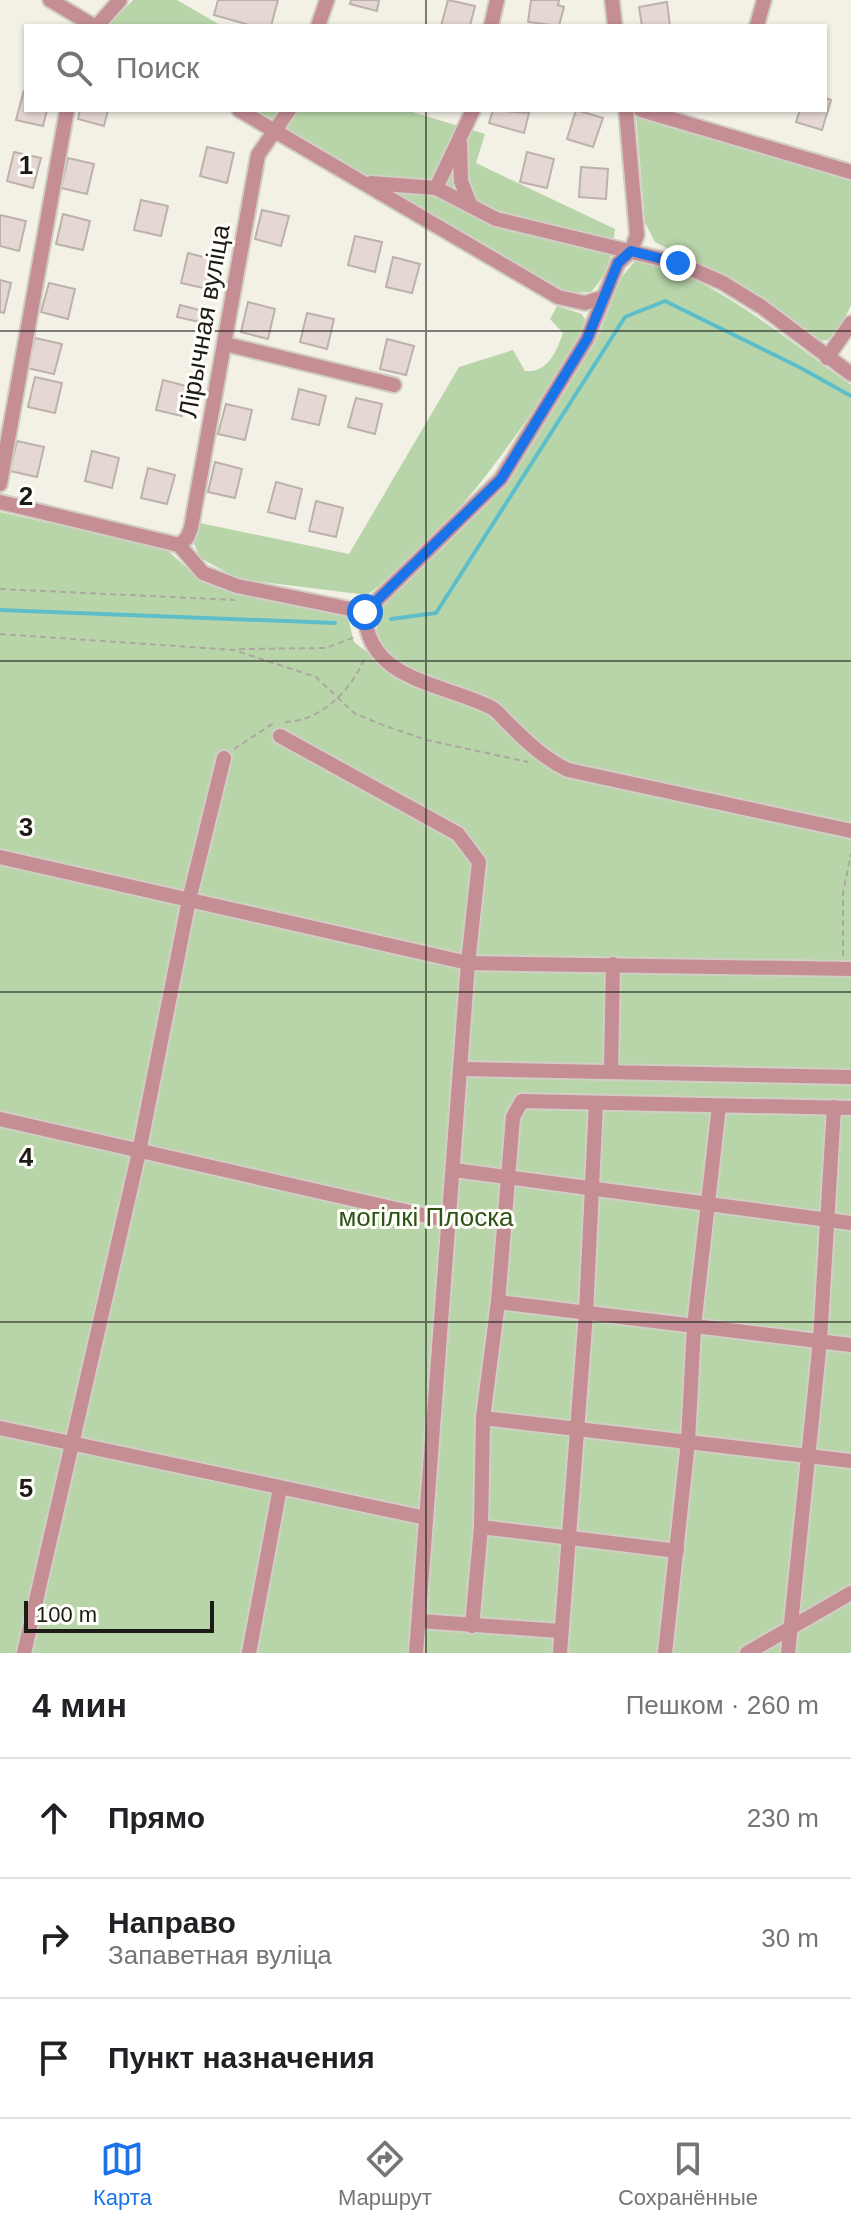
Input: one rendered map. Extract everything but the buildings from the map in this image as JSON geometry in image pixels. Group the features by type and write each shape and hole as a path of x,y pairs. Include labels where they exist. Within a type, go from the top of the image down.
{"street":[{"path":"50,0 92,24"},
{"path":"98,24 120,0"},
{"path":"319,24 327,0"},
{"path":"491,24 497,0"},
{"path":"612,0 615,24"},
{"path":"757,24 764,0"},
{"path":"0,484 67,112"},
{"path":"242,112 558,297 585,303 601,298"},
{"name":"Лірычная вуліца","path":"179,545 187,538 191,528 258,155 288,112"},
{"path":"436,188 472,112"},
{"path":"365,612 501,479 587,339 601,298 618,263 631,251 637,235 626,112"},
{"path":"648,112 851,172"},
{"path":"460,143 461,181 470,204"},
{"path":"365,182 436,188 496,219 678,263 723,283 762,307 851,374"},
{"path":"827,358 851,323"},
{"path":"225,344 394,385"},
{"path":"0,502 179,545 203,573 237,586 365,612"},
{"path":"365,612 368,638 422,684 493,709 548,760 568,770 851,831"},
{"path":"280,736 458,834 479,862 468,963 416,1653"},
{"path":"24,1653 139,1152 189,900 224,758"},
{"path":"0,857 468,963 847,969"},
{"path":"611,1072 613,964"},
{"path":"462,1069 851,1077"},
{"path":"472,1626 481,1527 483,1418 498,1302 513,1117 522,1101 851,1108"},
{"path":"560,1653 586,1313 596,1103"},
{"path":"665,1653 688,1442 694,1326 719,1106"},
{"path":"788,1653 820,1341 834,1107"},
{"path":"0,1119 449,1221"},
{"path":"454,1170 851,1223"},
{"path":"498,1302 851,1345"},
{"path":"483,1418 851,1461"},
{"path":"0,1428 426,1518"},
{"path":"249,1653 280,1488"},
{"path":"481,1527 677,1551"},
{"path":"747,1653 851,1593"},
{"path":"420,1621 560,1631"}],"path":[{"path":"0,589 237,600"},
{"path":"0,634 234,650 326,648 368,638 360,670 340,699"},
{"path":"234,650 316,677 354,713 427,740 540,764"},
{"path":"847,969 843,893 851,854"}],"green space":[{"path":"133,0 177,0 219,24 109,24"},
{"path":"254,112 413,112 485,134 476,163 615,229 611,255 597,285 591,292 569,293"},
{"path":"636,116 851,179 851,305 828,340 819,341 747,289 655,242 645,223"},
{"path":"634,262 659,266 716,291 851,385 851,822 828,822 570,766 540,745 503,707 427,678 389,655 376,636 378,607 510,477 599,334 621,278"},
{"path":"557,306 582,314 588,325 580,341 509,444 458,509 430,540 367,595 239,579 200,558 193,541 200,523 349,554 459,367 513,350 525,371 546,365 563,333 550,319"},
{"name":"могілкі Плоска","path":"0,512 166,549 199,579 226,589 347,614 354,642 392,671 418,688 494,717 560,776 851,837 851,1653 0,1653"}],"waterway":[{"path":"391,619 436,613 625,317 665,301 851,396"},
{"path":"0,610 335,623"}],"route":[{"path":"365,612 501,479 587,339 601,298 618,263 631,251 678,263"}]}
